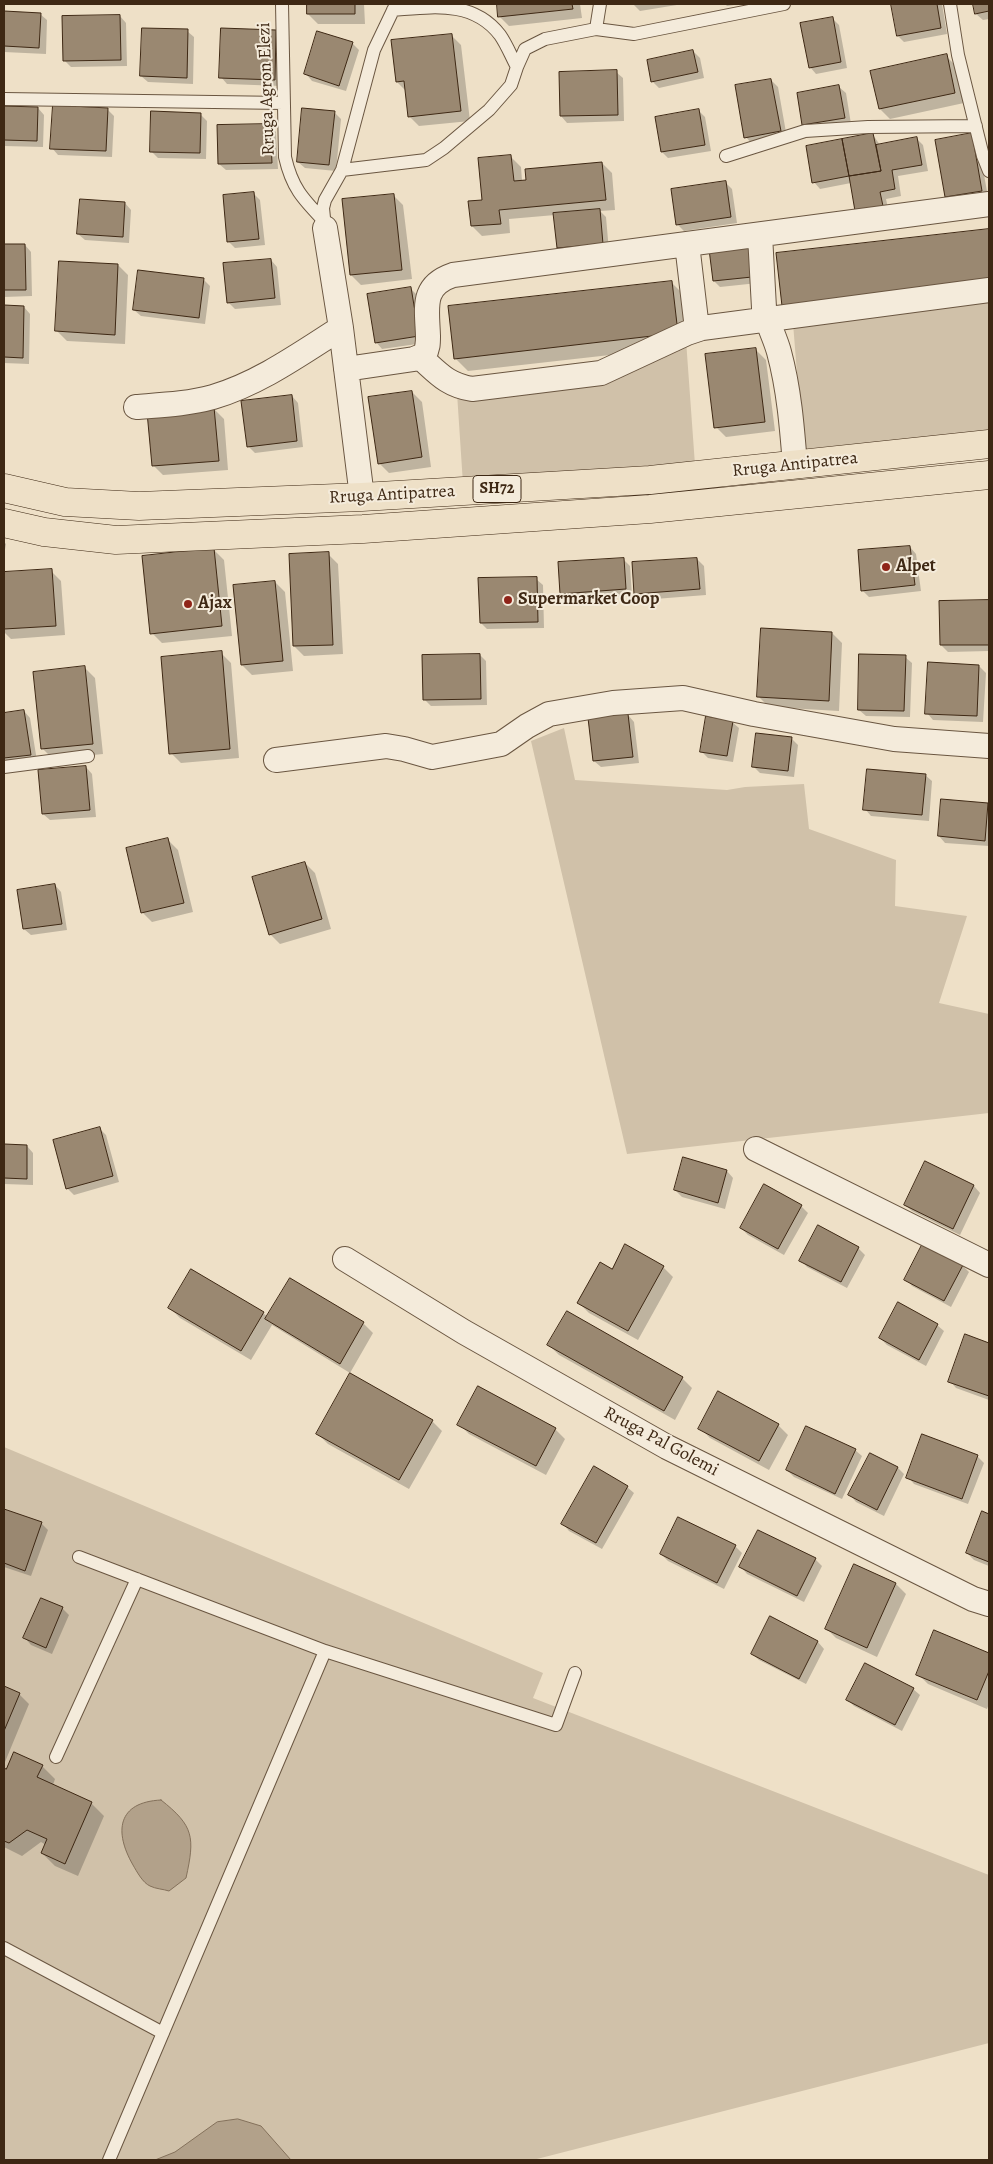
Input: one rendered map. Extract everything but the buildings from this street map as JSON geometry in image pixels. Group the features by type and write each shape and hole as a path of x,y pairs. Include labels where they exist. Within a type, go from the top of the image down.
{"main road":[{"name":"Rruga Antipatrea","path":"4,488 65,502 139,506 362,498 650,480 989,444"},
{"name":"Rruga Antipatrea","path":"4,523 44,532 116,540 363,529 650,509 989,475"}],"street":[{"path":"346,369 420,357 428,346 427,300 431,288 440,280 453,275 989,204"},
{"path":"324,225 341,328 362,498"},
{"path":"760,235 764,308 766,320 780,353 790,410 795,465"},
{"path":"686,244 697,330"},
{"path":"420,357 445,380 457,386 472,389 601,373 697,330 989,290"},
{"path":"136,407 195,401 230,391 264,377 341,328"},
{"path":"276,760 386,746 404,748 432,757 501,744 549,714 612,703 683,698 754,714 894,739 989,746"},
{"path":"756,1149 989,1265"},
{"name":"Rruga Pal Golemi","path":"345,1259 464,1332 667,1447 973,1599 989,1604"}],"lane":[{"name":"Rruga Agron Elezi","path":"282,4 285,158 290,178 324,225"},
{"path":"596,29 600,4"},
{"path":"342,170 426,160 444,148 489,110 511,85 525,49 546,39 596,29 634,34 784,4"},
{"path":"950,4 958,56 989,171"},
{"path":"324,225 323,208 325,200 342,170 374,50 394,7 450,5 472,10 488,21 500,35 517,66"},
{"path":"4,98 284,103"},
{"path":"726,156 804,131 868,127 976,126"},
{"path":"4,767 88,756"},
{"path":"79,1557 325,1651 556,1725 575,1673"},
{"path":"56,1757 137,1579"},
{"path":"109,2160 325,1651"},
{"path":"4,1948 163,2033"}],"shaded area":[{"path":"989,296 989,431 803,449 793,323"},
{"path":"686,340 695,465 463,484 457,393 609,377"},
{"path":"564,728 575,780 727,790 745,787 804,784 809,829 896,860 895,906 967,916 939,1003 989,1014 989,1113 627,1154 531,741"},
{"path":"4,1447 543,1673 533,1698 989,1875 989,2043 533,2160 4,2160"},
{"path":"161,1800 186,1825 191,1842 186,1878 169,1891 147,1885 143,1880 127,1853 122,1830 123,1821 135,1806"},
{"path":"238,2119 261,2126 291,2160 155,2160 175,2152 217,2122"}],"place":[{"name":"Alpet","path":"886,567"},
{"name":"Supermarket Coop","path":"508,600"},
{"name":"Ajax","path":"188,604"}]}
